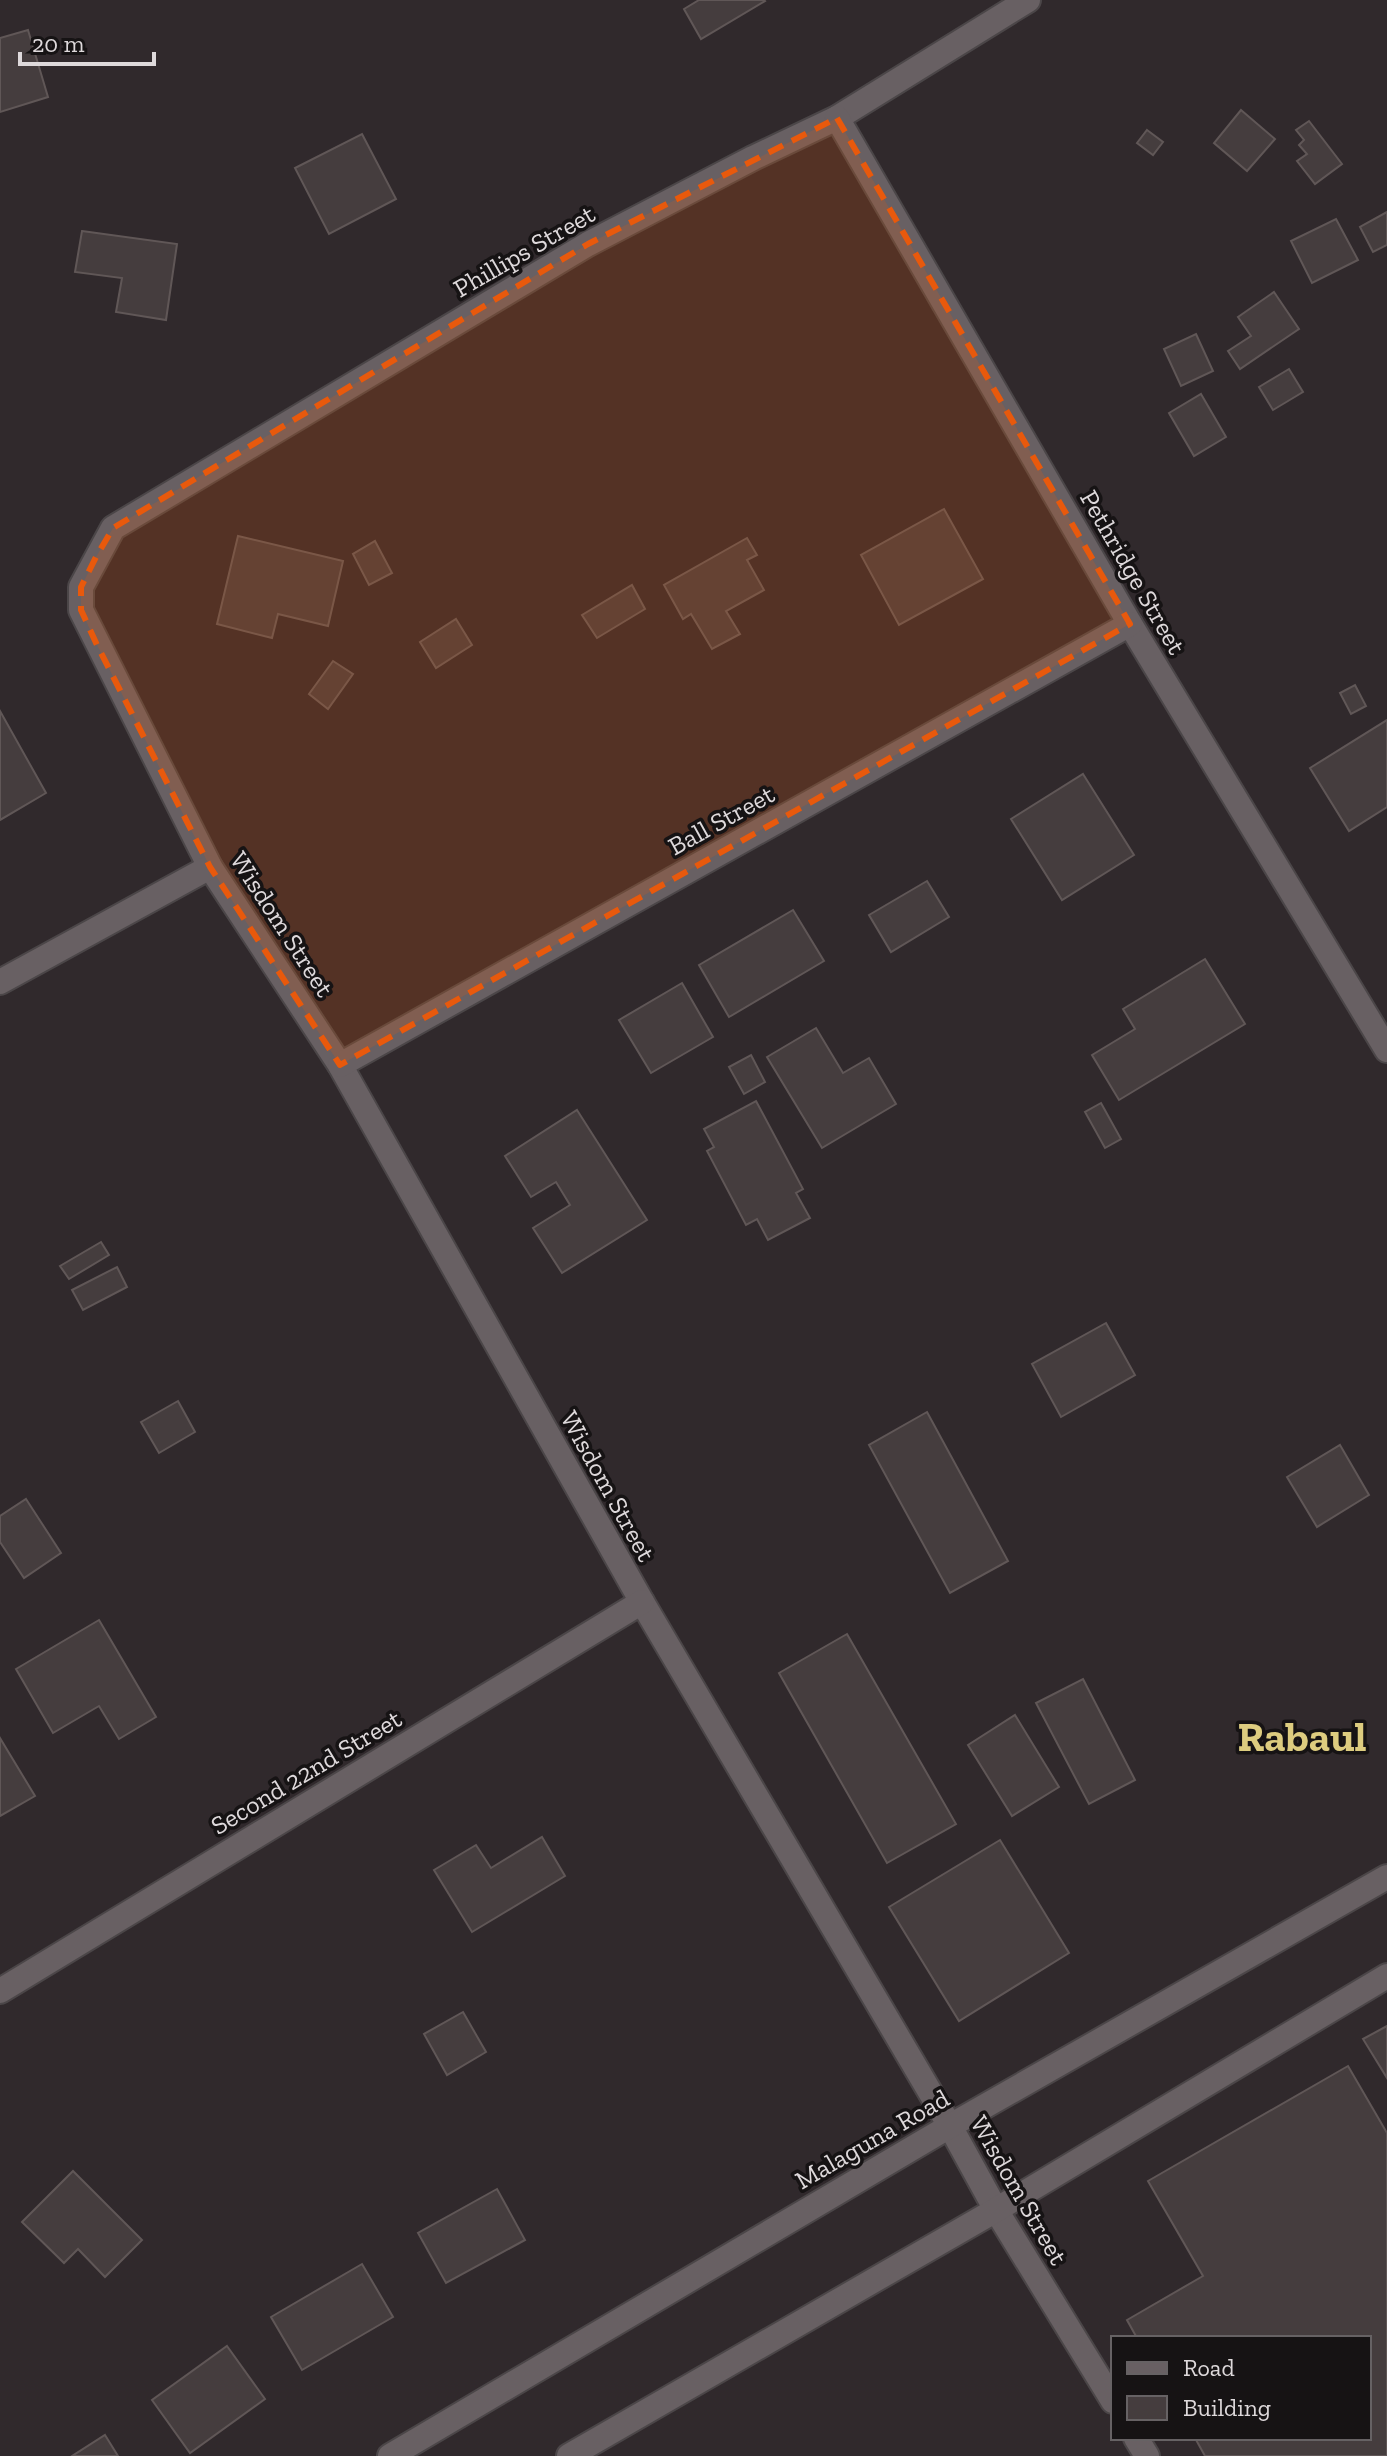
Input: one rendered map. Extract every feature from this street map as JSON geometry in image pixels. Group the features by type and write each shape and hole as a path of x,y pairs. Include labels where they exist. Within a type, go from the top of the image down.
{"street":[{"name":"Phillips Street","path":"81,587 113,528 588,244 837,118 1028,0"},
{"name":"Pethridge Street","path":"837,118 1130,624 1387,1050"},
{"name":"Wisdom Street","path":"81,587 81,610 97,645 210,867 340,1065 642,1602 950,2126 996,2210 1111,2398"},
{"name":"Ball Street","path":"340,1065 1130,624"},
{"path":"0,982 210,867"},
{"name":"Second 22nd Street","path":"0,1991 642,1602"},
{"name":"Malaguna Road","path":"390,2456 950,2126 1387,1877"},
{"path":"569,2456 996,2210 1387,1976"}],"highlighted area":[{"path":"837,118 1130,624 340,1065 210,867 97,645 81,610 81,587 96,557 113,528 588,244"}],"building":[{"path":"699,0 765,1 701,39 684,9"},
{"path":"28,30 48,97 0,112 0,38"},
{"path":"1241,110 1275,139 1247,171 1214,143"},
{"path":"1309,121 1342,164 1315,184 1297,161 1307,154 1299,145 1304,140 1296,130"},
{"path":"1147,130 1163,142 1153,155 1137,143"},
{"path":"362,134 396,199 329,234 295,168"},
{"path":"1387,212 1387,245 1373,252 1360,227"},
{"path":"1336,219 1358,260 1312,283 1291,241"},
{"path":"82,231 177,244 166,320 116,312 122,278 75,272"},
{"path":"1274,292 1299,329 1240,369 1228,351 1251,336 1238,317"},
{"path":"1196,334 1213,371 1181,386 1164,349"},
{"path":"1289,369 1303,392 1273,410 1259,387"},
{"path":"1201,394 1226,437 1194,456 1169,413"},
{"path":"944,509 983,579 899,625 861,555"},
{"path":"238,536 343,561 328,626 278,614 272,638 217,624"},
{"path":"747,538 757,555 747,560 764,590 726,611 740,634 712,649 691,614 683,619 664,585"},
{"path":"375,541 392,573 369,585 353,554"},
{"path":"632,585 645,609 597,638 582,615"},
{"path":"456,619 472,645 436,668 420,642"},
{"path":"333,661 353,674 328,709 309,694"},
{"path":"1355,685 1366,706 1351,714 1340,693"},
{"path":"0,711 46,793 0,820"},
{"path":"1387,720 1387,807 1349,831 1310,768"},
{"path":"1083,774 1134,855 1062,900 1011,819"},
{"path":"927,881 949,917 891,952 869,915"},
{"path":"793,910 824,961 729,1017 699,965"},
{"path":"1205,959 1245,1024 1119,1100 1092,1055 1135,1029 1123,1009"},
{"path":"682,983 713,1037 651,1073 619,1020"},
{"path":"816,1028 843,1073 869,1058 896,1104 822,1148 767,1057"},
{"path":"751,1055 765,1082 744,1094 729,1067"},
{"path":"756,1101 803,1189 796,1193 810,1218 768,1240 757,1219 746,1225 707,1151 714,1147 704,1129"},
{"path":"1101,1103 1121,1139 1105,1148 1085,1112"},
{"path":"577,1110 647,1220 562,1273 533,1228 570,1205 556,1182 531,1197 505,1156"},
{"path":"101,1242 109,1255 69,1279 60,1266"},
{"path":"117,1267 127,1287 83,1310 72,1290"},
{"path":"1106,1323 1135,1375 1061,1417 1032,1364"},
{"path":"178,1401 195,1432 159,1453 141,1422"},
{"path":"927,1412 1008,1561 950,1593 869,1445"},
{"path":"1340,1445 1369,1495 1317,1527 1287,1477"},
{"path":"26,1499 61,1553 24,1578 0,1542 0,1516"},
{"path":"99,1620 156,1717 119,1739 99,1706 53,1733 16,1669"},
{"path":"847,1634 956,1824 887,1863 779,1673"},
{"path":"1083,1679 1135,1780 1089,1804 1036,1703"},
{"path":"1015,1715 1059,1787 1012,1816 968,1745"},
{"path":"0,1738 35,1796 0,1816"},
{"path":"542,1837 565,1876 472,1932 434,1870 476,1845 491,1868"},
{"path":"1000,1840 1069,1953 959,2021 889,1907"},
{"path":"463,2012 486,2052 447,2075 424,2034"},
{"path":"1387,2026 1387,2078 1363,2039"},
{"path":"1348,2066 1387,2133 1387,2456 1205,2456 1196,2440 1371,2440 1371,2336 1136,2336 1127,2320 1203,2276 1148,2181"},
{"path":"73,2171 142,2240 105,2277 78,2249 64,2263 22,2222"},
{"path":"497,2189 525,2240 446,2283 418,2233"},
{"path":"362,2264 393,2317 302,2370 271,2317"},
{"path":"227,2346 265,2399 190,2453 152,2400"},
{"path":"105,2435 118,2456 72,2456"}],"district":[{"name":"Rabaul","path":"1302,1736"}]}
